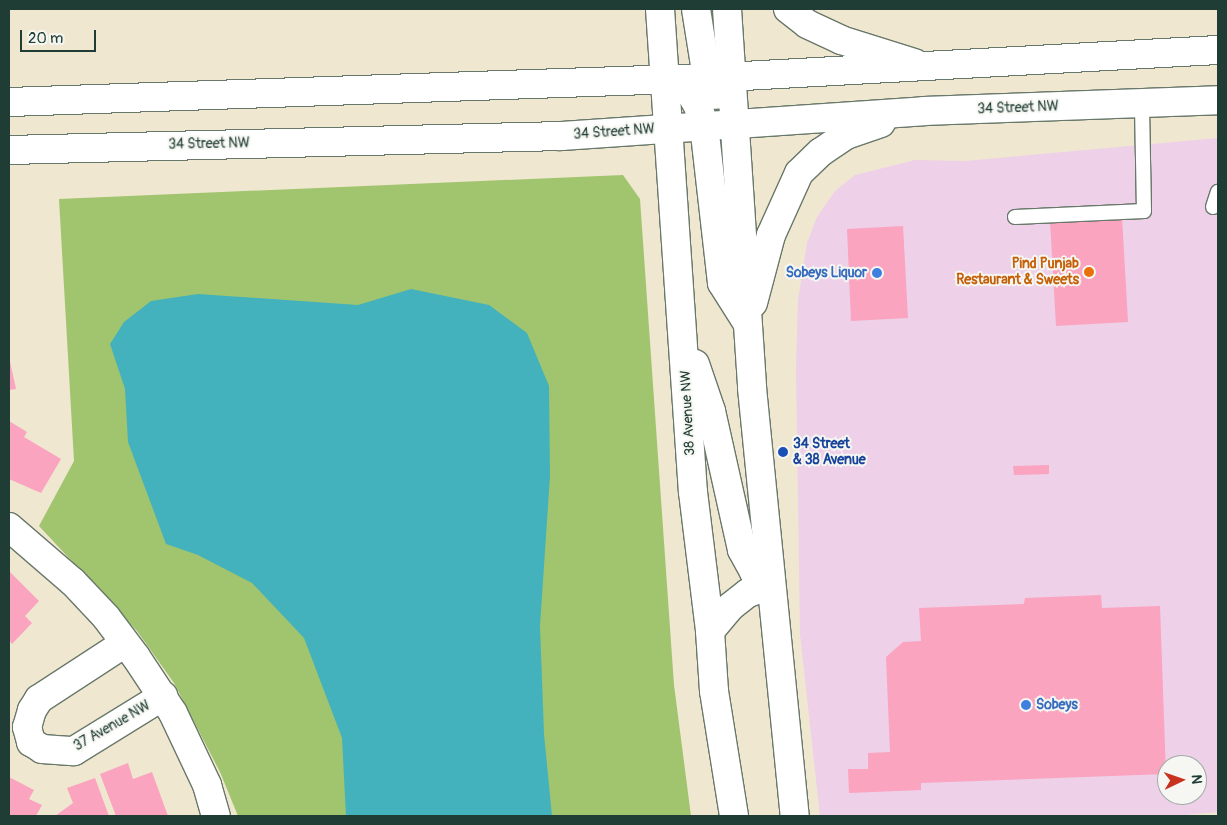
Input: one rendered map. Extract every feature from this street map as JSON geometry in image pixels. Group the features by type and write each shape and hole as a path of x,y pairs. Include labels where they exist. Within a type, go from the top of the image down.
{"main road":[{"name":"38 Avenue NW","path":"660,9 693,492 710,631 714,691 734,816"},
{"path":"696,9 734,123 747,324 795,816"},
{"path":"720,77 727,9"},
{"path":"788,9 807,24 841,40 927,67"},
{"path":"9,102 664,80 1218,50"},
{"path":"664,80 691,94 704,125 722,283 747,324"},
{"name":"34 Street NW","path":"9,150 561,136 924,111 1218,100"},
{"path":"747,324 771,235 799,173 821,152 846,135 924,111"},
{"path":"683,329 711,411 742,550 754,572 771,584"},
{"name":"37 Avenue NW","path":"9,527 73,582 125,642 163,696 207,785 216,816"},
{"path":"710,631 730,607 748,593 771,584"},
{"name":"37 Avenue NW","path":"125,642 39,699 32,710 27,727 31,742 42,748 74,751 163,696"}],"lane":[{"path":"1015,217 1144,211 1142,104"},
{"path":"1213,207 1218,192"}],"shaded area":[{"path":"1218,138 1218,812 1174,816 820,816 800,634 796,370 798,300 807,243 817,217 835,191 855,175 915,160 965,161"}],"green space":[{"path":"623,175 640,199 674,685 691,816 238,816 220,772 174,683 137,631 39,526 74,461 59,199"}],"water":[{"path":"411,289 489,305 527,333 549,386 550,476 540,626 544,734 552,816 346,816 342,738 304,638 252,583 198,555 166,544 128,442 125,389 110,344 124,322 151,301 198,294 358,305"}],"building":[{"name":"Pind Punjab Restaurant & Sweets","path":"1122,217 1128,322 1056,326 1050,221"},
{"name":"Sobeys Liquor","path":"903,226 908,318 851,321 847,229"},
{"path":"9,357 16,389 9,390"},
{"path":"9,421 27,432 24,437 61,459 41,493 9,479"},
{"path":"1049,465 1049,474 1014,475 1013,466"},
{"path":"9,571 39,601 25,616 32,623 12,644 9,640"},
{"name":"Sobeys","path":"1101,595 1102,608 1160,606 1165,755 1157,755 1157,774 921,783 921,790 849,793 848,769 868,769 868,753 890,752 886,657 903,642 921,641 919,608 1024,604 1025,598"},
{"path":"128,763 133,779 152,772 168,816 116,816 100,774"},
{"path":"9,777 34,790 29,799 42,805 36,816 9,816"},
{"path":"95,778 109,816 55,816 73,803 67,788"}],"place":[{"name":"Pind Punjab Restaurant & Sweets","path":"1089,272"},
{"name":"Sobeys Liquor","path":"877,273"},
{"name":"34 Street & 38 Avenue","path":"783,452"},
{"name":"Sobeys","path":"1026,705"}]}
